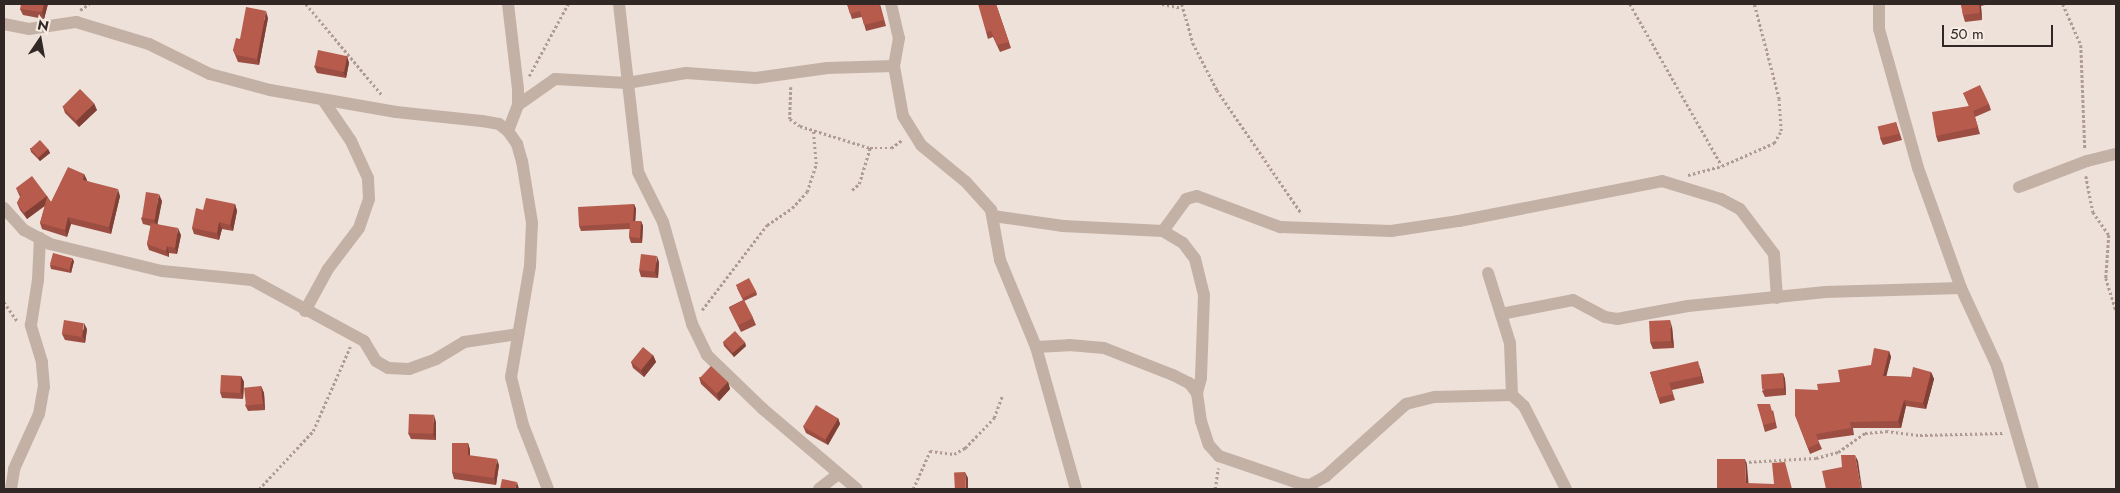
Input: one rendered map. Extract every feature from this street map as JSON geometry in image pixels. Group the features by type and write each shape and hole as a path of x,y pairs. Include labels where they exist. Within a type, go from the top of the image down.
{"street":[{"path":"508,4 518,89 518,105 508,131"},
{"path":"619,4 638,172 663,222 692,324 707,355 857,489"},
{"path":"892,4 899,38 894,66 898,100 910,131 921,145 966,182 986,204 993,216 1000,260 1036,347 1076,489"},
{"path":"1879,4 1879,29 1918,168 1961,288 1996,366 2033,489"},
{"path":"4,24 29,29 45,28 63,22 88,25 149,44 218,76 323,100 396,112 499,124 508,131 517,144 531,201 531,259 511,377 523,425 548,489"},
{"path":"518,105 555,79 627,83 672,73 756,78 827,68 894,66"},
{"path":"305,311 328,269 359,228 369,199 368,178 351,141 323,100"},
{"path":"2019,187 2087,161 2116,154"},
{"path":"1162,231 1186,199 1197,196 1260,222 1280,228 1391,231 1416,228 1662,181 1721,199 1740,209 1774,254 1776,298"},
{"path":"4,208 24,230 40,238 162,271 252,280 274,290 305,311 368,345 380,365 409,369 436,359 464,342 518,334"},
{"path":"993,216 1064,226 1162,231 1183,243 1195,259 1202,280 1204,324 1197,393 1201,420 1209,445 1219,456 1301,484 1316,486 1406,404 1435,397 1512,395 1524,406 1566,489"},
{"path":"11,489 14,469 39,414 44,387 42,362 32,331 40,238"},
{"path":"1488,273 1510,343 1512,395"},
{"path":"1501,314 1573,300 1605,317 1617,319 1688,306 1825,292 1961,288"},
{"path":"1036,347 1069,345 1104,348 1173,374 1188,383 1197,393"},
{"path":"819,489 838,474"}],"path":[{"path":"306,4 396,112"},
{"path":"518,89 532,74 568,4"},
{"path":"1162,4 1182,6 1193,43 1217,90 1311,228"},
{"path":"1630,4 1722,166"},
{"path":"1662,181 1722,166 1774,143 1780,131 1779,99 1754,4"},
{"path":"2063,4 2081,45 2082,125 2087,161 2088,196 2093,212 2109,235 2106,278 2116,310"},
{"path":"794,73 789,98 790,119 813,129 870,148 891,148 910,131"},
{"path":"692,324 767,225 792,208 807,192 816,164 813,129"},
{"path":"852,190 858,184 870,148"},
{"path":"4,302 17,321 32,331"},
{"path":"259,489 313,431 338,368 356,338"},
{"path":"914,489 930,451 954,454 965,448 994,418 1002,396"},
{"path":"1740,462 1816,458 1838,452 1865,433 1886,430 1938,435 2016,432"},
{"path":"1215,489 1219,456"}],"building":[{"path":"21,4 44,4 42,12 20,9"},
{"path":"847,4 879,4 884,20 864,25 860,11 850,14"},
{"path":"978,4 996,4 1009,42 997,45 991,31 986,32"},
{"path":"1961,4 1979,4 1980,13 1963,15"},
{"path":"246,7 266,11 257,59 236,55 233,50 236,38 240,39"},
{"path":"318,50 347,56 344,72 315,66"},
{"path":"1980,85 1989,104 1973,111 1978,127 1936,136 1932,112 1969,106 1963,93"},
{"path":"80,89 94,103 76,121 62,107"},
{"path":"1896,122 1899,134 1880,138 1878,127"},
{"path":"40,140 48,149 38,158 30,149"},
{"path":"68,167 84,174 83,180 118,189 109,227 68,217 65,230 40,223 47,197 51,202"},
{"path":"32,176 47,196 24,213 17,203 21,195 16,188"},
{"path":"146,192 159,194 155,220 142,218"},
{"path":"206,198 235,204 230,225 219,222 217,233 192,228 196,208 203,210"},
{"path":"634,204 633,221 641,221 640,238 629,237 630,223 579,226 578,207"},
{"path":"151,223 178,228 175,248 167,246 166,251 147,244"},
{"path":"53,253 72,258 69,270 50,265"},
{"path":"641,254 657,256 655,272 639,270"},
{"path":"749,278 756,291 743,298 736,285"},
{"path":"744,300 753,318 738,326 729,308"},
{"path":"64,320 84,323 82,337 62,334"},
{"path":"1670,320 1671,341 1650,342 1649,321"},
{"path":"735,331 745,342 733,353 723,342"},
{"path":"643,347 653,355 641,370 631,362"},
{"path":"1874,348 1889,351 1883,376 1911,377 1913,367 1931,372 1923,403 1904,400 1898,421 1850,422 1851,428 1816,434 1819,443 1808,448 1795,415 1795,389 1818,390 1817,384 1840,382 1838,370 1871,365"},
{"path":"1698,361 1701,376 1669,383 1673,394 1658,398 1650,372"},
{"path":"711,366 728,382 717,393 700,378"},
{"path":"1783,373 1784,388 1762,389 1761,375"},
{"path":"221,375 241,376 240,393 220,392"},
{"path":"261,386 263,404 246,406 244,388"},
{"path":"1757,404 1770,404 1775,422 1763,425"},
{"path":"816,405 838,418 825,440 803,426"},
{"path":"409,414 434,415 433,434 408,433"},
{"path":"452,443 468,443 468,455 497,459 494,478 452,472"},
{"path":"1841,455 1855,455 1861,489 1826,489 1822,471 1842,467"},
{"path":"1717,459 1745,459 1746,483 1774,484 1772,463 1785,462 1792,489 1717,489"},
{"path":"965,472 966,489 955,489 954,473"},
{"path":"502,479 517,482 515,489 500,489"}]}
